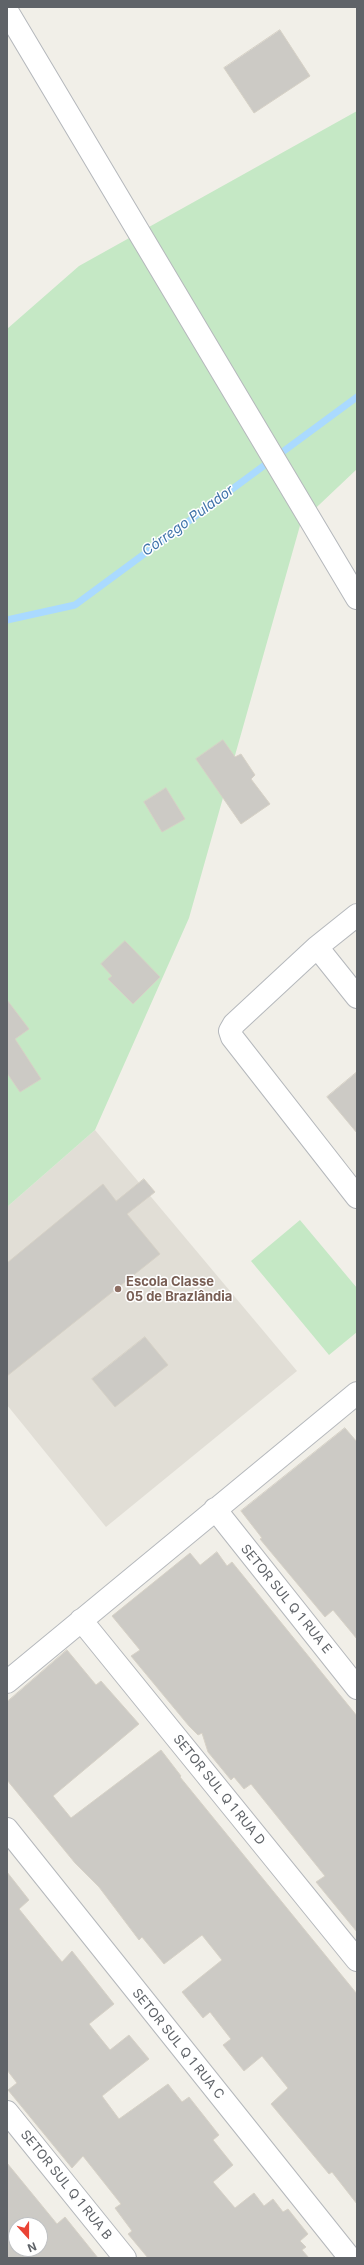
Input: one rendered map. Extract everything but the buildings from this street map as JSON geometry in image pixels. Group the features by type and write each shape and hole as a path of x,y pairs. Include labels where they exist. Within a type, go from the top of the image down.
{"street":[{"path":"7,11 357,598"},
{"path":"357,915 317,947 234,1024 230,1031 232,1037 357,1197"},
{"path":"317,947 357,997"},
{"path":"7,1682 215,1509 355,1399"},
{"name":"SETOR SUL Q 1 RUA E","path":"215,1509 357,1688"},
{"name":"SETOR SUL Q 1 RUA D","path":"81,1620 357,1960"},
{"name":"SETOR SUL Q 1 RUA C","path":"7,1829 350,2258"},
{"name":"SETOR SUL Q 1 RUA B","path":"7,2112 125,2258"}],"shaded area":[{"name":"Escola Classe 05 de Brazlândia","path":"95,1130 297,1371 106,1527 7,1405 7,1207"}],"green space":[{"path":"357,111 357,469 301,522 189,918 95,1130 7,1207 7,329 79,266"},
{"path":"300,1220 357,1288 357,1332 329,1355 251,1261"}],"waterway":[{"name":"Córrego Pulador","path":"7,620 75,605 357,397"}],"place":[{"name":"Escola Classe 05 de Brazlândia","path":"118,1289"}]}
